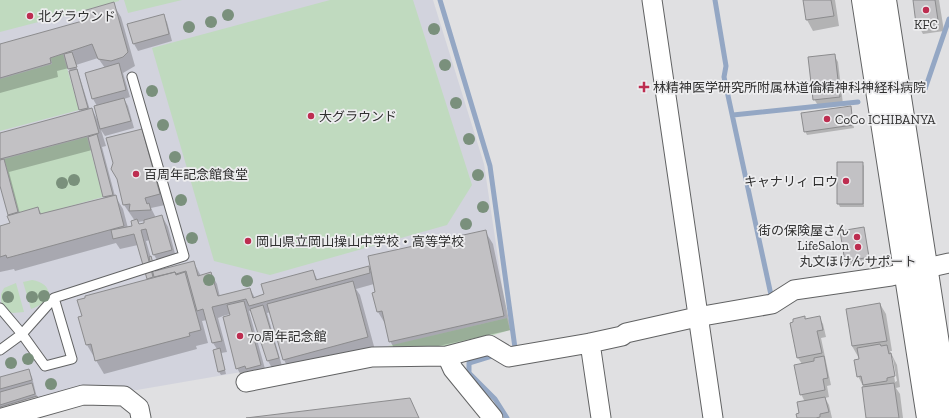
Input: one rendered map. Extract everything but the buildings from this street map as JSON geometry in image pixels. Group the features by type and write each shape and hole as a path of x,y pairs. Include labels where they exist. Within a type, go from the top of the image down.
{"street":[{"path":"652,0 697,317 713,418"},
{"path":"863,0 916,270 949,415"},
{"path":"885,0 916,270 928,418"},
{"path":"246,382 372,357 447,356 489,345 509,357 590,343 622,336 626,333 697,317 772,304 794,290 916,270 949,263"},
{"path":"590,343 601,418"},
{"path":"447,356 453,369 493,418"},
{"path":"2,418 83,395 124,396 139,408 141,418"}],"lane":[{"path":"0,350 22,334 54,298 184,256 132,77"},
{"path":"0,308 22,334 45,366 72,359 54,298"}],"shaded area":[{"name":"岡山県立岡山操山中学校・高等学校","path":"0,0 433,0 484,164 507,318 382,348 137,390 90,388 0,414"}],"green space":[{"name":"北グラウンド","path":"0,0 119,0 119,1 0,32"},
{"path":"124,0 182,0 128,13"},
{"name":"大グラウンド","path":"330,0 413,0 472,185 447,225 270,275 214,261 152,48"},
{"path":"63,54 79,110 0,131 0,79 52,64 51,58"},
{"path":"87,137 103,197 41,214 38,207 19,213 4,159"},
{"path":"32,280 45,285 48,289 48,293 44,302 31,309 23,282"},
{"path":"16,283 24,312 13,313 5,311 1,301 1,294 4,288"},
{"path":"507,318 510,330 448,349 388,346"}],"waterway":[{"path":"440,0 490,166 515,348"},
{"path":"715,0 726,66 724,77 771,295 768,297"},
{"path":"924,92 949,19"},
{"path":"733,115 858,102"},
{"path":"495,355 469,363 469,373 495,399 507,418"}],"place":[{"name":"KFC","path":"926,10"},
{"name":"北グラウンド","path":"30,16"},
{"name":"林精神医学研究所附属林道倫精神科神経科病院","path":"644,87"},
{"name":"大グラウンド","path":"311,116"},
{"name":"CoCo ICHIBANYA","path":"827,119"},
{"name":"百周年記念館食堂","path":"136,174"},
{"name":"キャナリィ ロウ","path":"846,181"},
{"name":"街の保険屋さん LifeSalon","path":"857,237"},
{"name":"岡山県立岡山操山中学校・高等学校","path":"248,241"},
{"name":"丸文ほけんサポート","path":"858,247"},
{"name":"70周年記念館","path":"240,336"}]}
